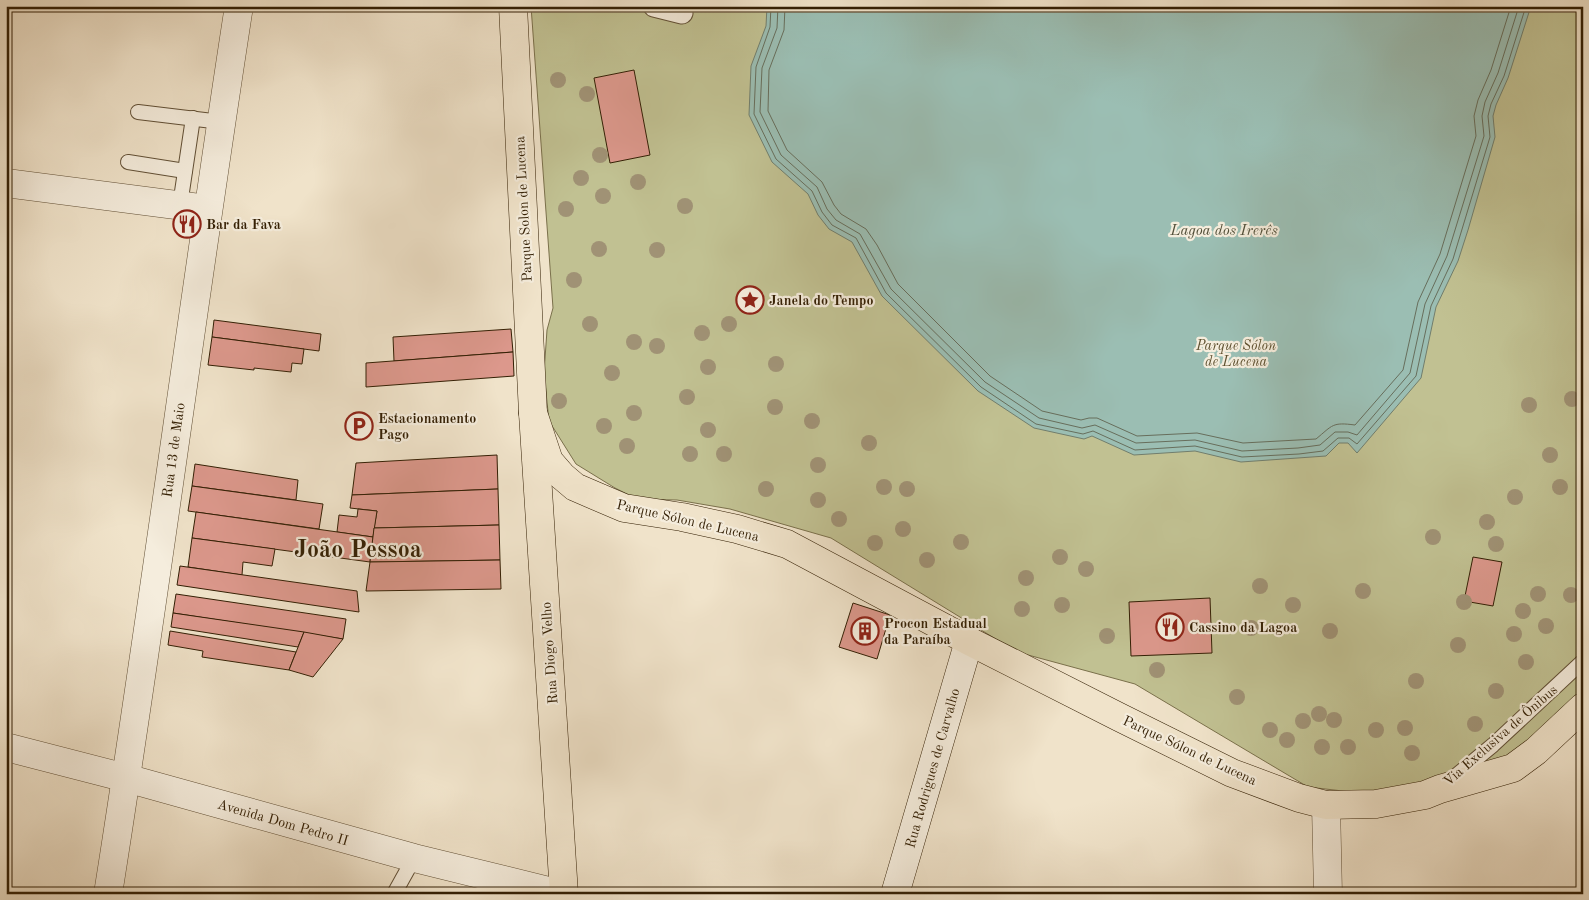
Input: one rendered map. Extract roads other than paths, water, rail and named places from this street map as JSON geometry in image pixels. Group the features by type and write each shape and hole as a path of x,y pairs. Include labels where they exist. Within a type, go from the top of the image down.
{"main road":[{"name":"Parque Solon de Lucena","path":"513,6 533,412"},
{"name":"Parque Sólon de Lucena","path":"533,412 549,461 575,487 624,508 682,517 738,529 787,544 969,641 1232,773 1299,798 1326,805 1376,804 1426,795 1440,789 1513,768 1536,751 1583,707"},
{"name":"Rua Diogo Velho","path":"533,412 563,894"}],"street":[{"name":"Rua 13 de Maio","path":"108,894 239,6"},
{"path":"654,6 682,13"},
{"path":"6,183 208,208"},
{"name":"Rua Rodrigues de Carvalho","path":"894,894 969,641"},
{"name":"Avenida Dom Pedro II","path":"6,747 126,778 414,858 563,894"},
{"path":"1326,805 1328,894"}],"lane":[{"path":"138,112 221,122"},
{"path":"180,205 193,118"},
{"path":"128,162 185,171"},
{"name":"Via Exclusiva de Ônibus","path":"1440,789 1493,745 1583,661"},
{"path":"394,894 414,858"}],"water":[{"name":"Lagoa dos Irerês","path":"767,6 1531,6 1508,78 1496,105 1493,116 1495,137 1468,230 1458,261 1436,307 1421,378 1357,453 1348,443 1339,443 1326,456 1241,462 1195,451 1134,455 1092,436 1084,439 1034,428 978,391 882,296 852,242 829,229 818,215 808,194 772,162 749,115 751,66 766,26"}],"place":[{"name":"Bar da Fava","path":"187,224"},
{"name":"Janela do Tempo","path":"750,300"},
{"name":"Estacionamento Pago","path":"359,426"},
{"name":"Cassino da Lagoa","path":"1170,627"},
{"name":"Procon Estadual da Paraíba","path":"865,631"}],"district":[{"name":"João Pessoa","path":"358,549"}]}
